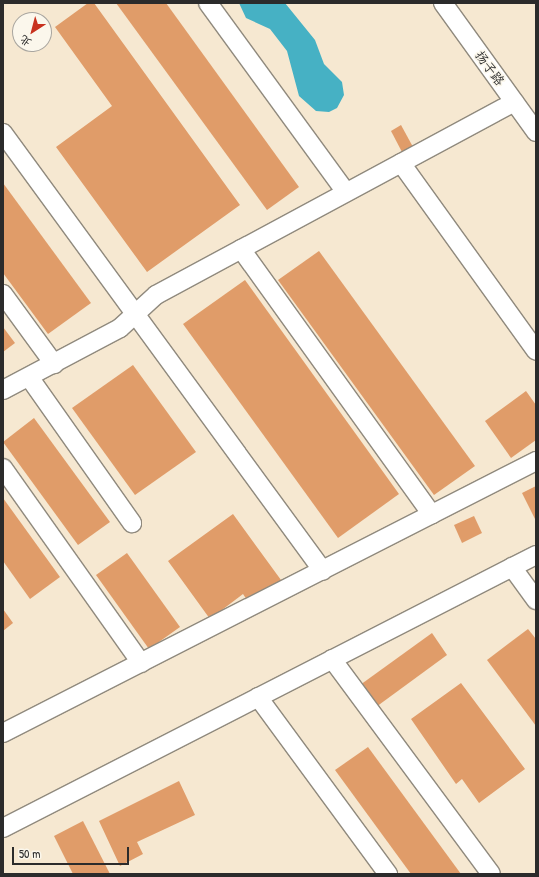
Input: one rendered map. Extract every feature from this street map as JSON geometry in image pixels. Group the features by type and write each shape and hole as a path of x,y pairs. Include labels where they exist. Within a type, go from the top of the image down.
{"street":[{"path":"208,3 346,192"},
{"name":"扬子路","path":"443,3 536,132"},
{"path":"3,390 120,328 156,295 514,102"},
{"path":"3,133 323,571"},
{"path":"401,163 536,350"},
{"path":"242,249 432,515"},
{"path":"3,294 54,364"},
{"path":"29,377 132,523"},
{"path":"3,733 536,461"},
{"path":"3,468 141,663"},
{"path":"3,828 536,555"},
{"path":"512,567 536,600"},
{"path":"332,659 491,874"},
{"path":"258,698 388,874"}],"water":[{"path":"239,3 285,3 315,40 324,64 342,82 344,95 337,108 329,112 316,111 299,96 287,51 270,29 246,18"}],"building":[{"path":"88,3 94,3 240,205 147,272 56,147 112,106 55,27"},
{"path":"116,3 166,3 299,187 267,210"},
{"path":"401,125 413,147 402,152 391,131"},
{"path":"3,183 91,303 48,334 3,273"},
{"path":"319,251 475,466 434,495 278,280"},
{"path":"245,280 399,494 338,538 183,324"},
{"path":"3,327 15,343 3,352"},
{"path":"133,365 196,452 135,495 72,408"},
{"path":"526,391 536,405 536,440 511,458 485,421"},
{"path":"34,418 110,522 78,545 3,442"},
{"path":"536,486 536,521 522,493"},
{"path":"3,498 60,577 30,599 3,561"},
{"path":"233,514 281,580 249,603 243,594 210,619 168,561"},
{"path":"474,516 482,533 462,543 454,525"},
{"path":"127,553 180,627 149,649 96,575"},
{"path":"3,609 13,623 3,631"},
{"path":"528,629 536,639 536,726 487,660"},
{"path":"432,633 447,655 376,707 360,685"},
{"path":"461,683 525,769 479,803 462,779 456,784 411,719"},
{"path":"368,747 461,874 411,874 335,770"},
{"path":"179,781 195,815 137,842 143,854 120,866 99,821"},
{"path":"83,821 110,874 73,874 54,836"}]}
